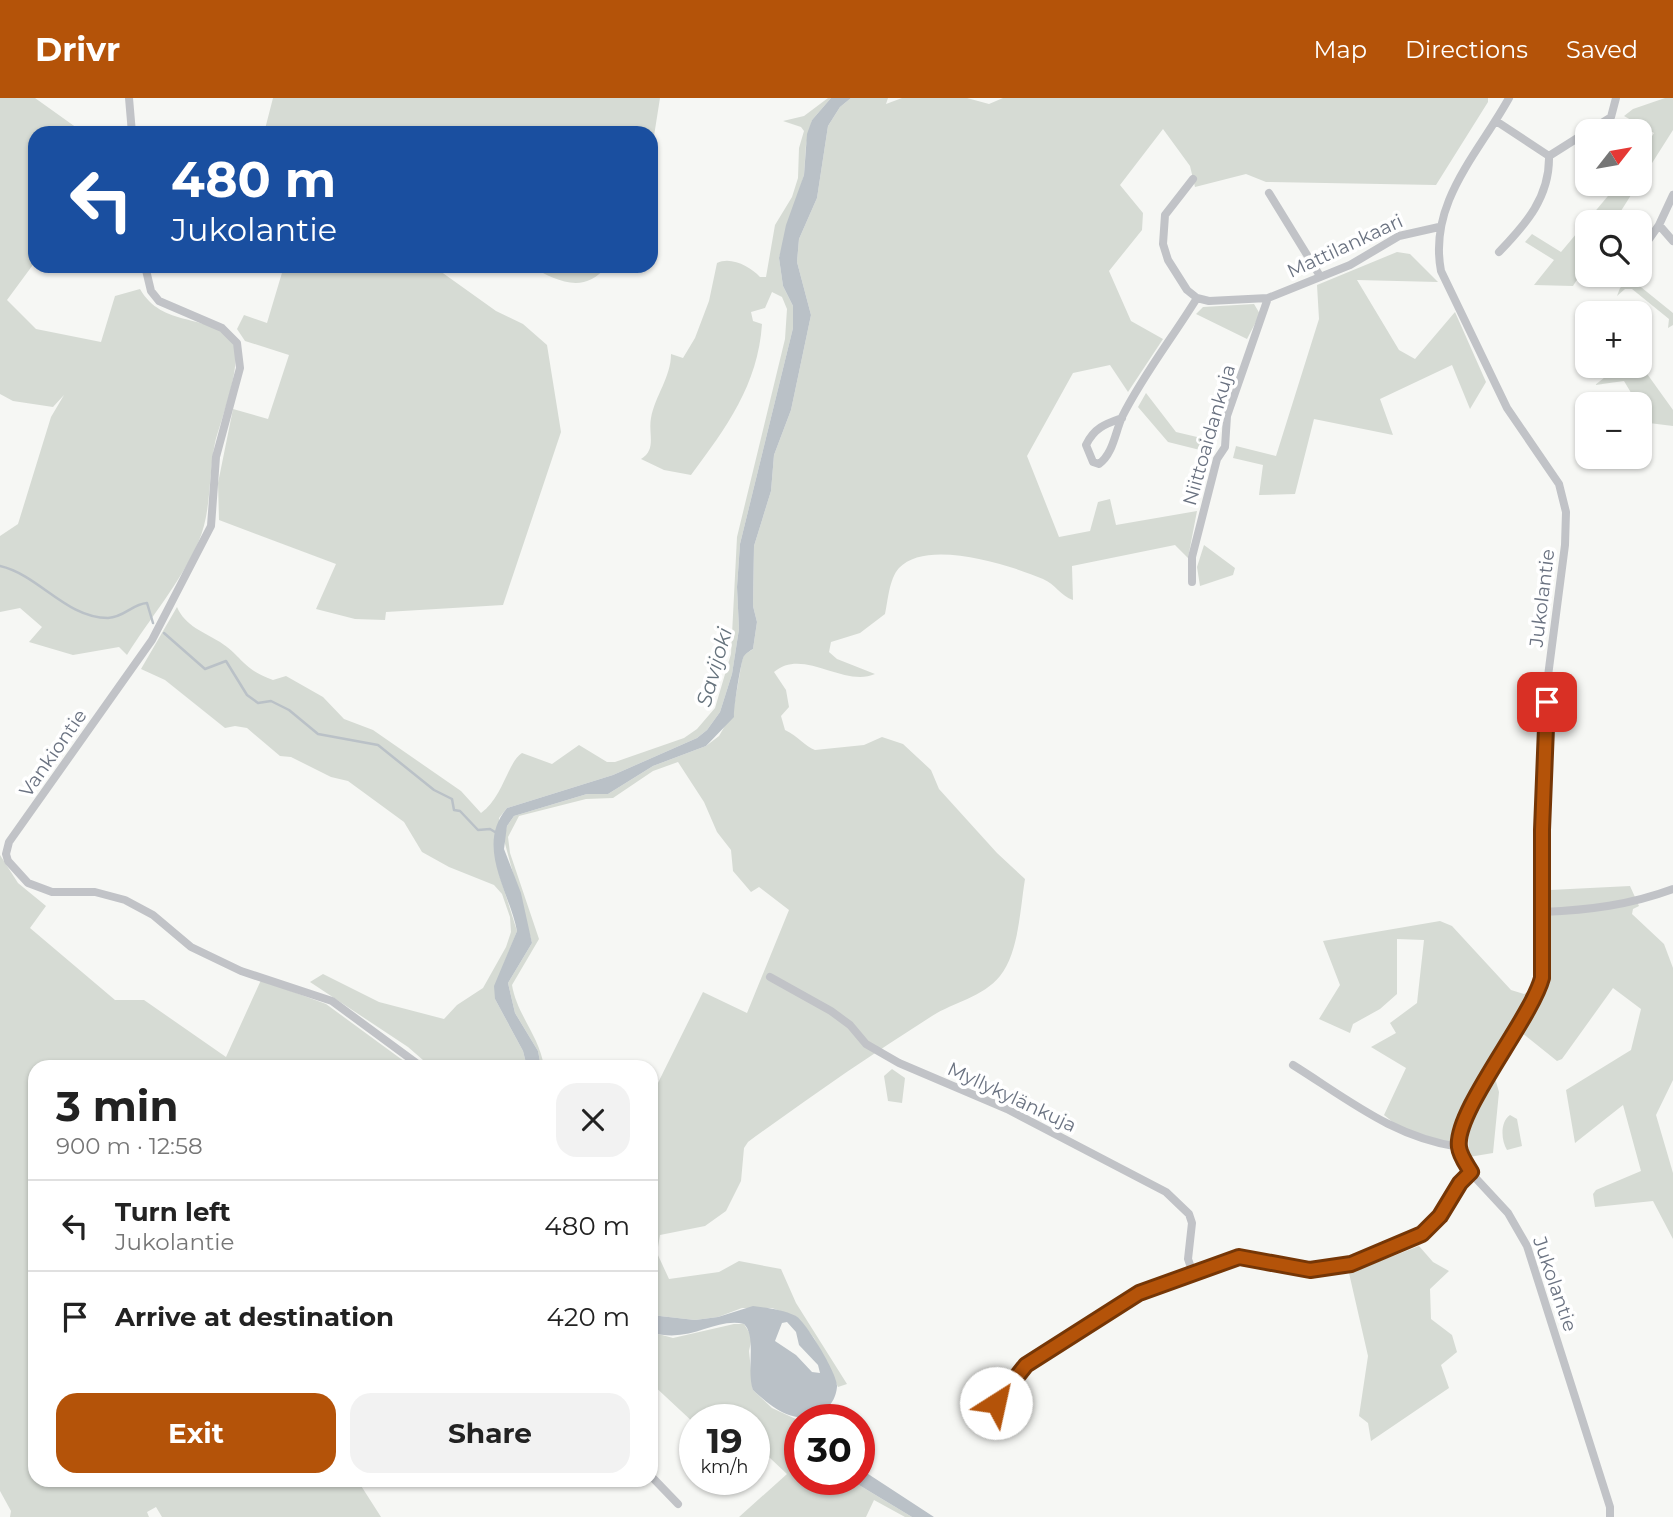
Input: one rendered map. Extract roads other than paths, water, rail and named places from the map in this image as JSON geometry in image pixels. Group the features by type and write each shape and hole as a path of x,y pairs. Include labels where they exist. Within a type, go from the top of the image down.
{"street":[{"path":"129,98 131,126"},
{"name":"Jukolantie","path":"1509,98 1449,195 1439,227 1437,252 1441,271 1507,408 1559,484 1566,512 1565,545 1548,676 1542,830 1544,964 1538,993 1475,1101 1463,1127 1459,1147 1471,1172 1508,1213 1527,1246 1606,1494 1610,1517"},
{"path":"1608,119 1611,117 1616,98"},
{"path":"1496,121 1549,156"},
{"path":"1549,156 1575,140"},
{"path":"1499,252 1536,209 1547,181 1549,156"},
{"path":"1122,418 1099,427 1091,435 1086,445 1093,462 1099,464 1107,459 1122,418 1143,379 1197,298 1187,290 1168,260 1163,227 1171,206 1193,179"},
{"path":"1269,193 1320,276"},
{"path":"1652,235 1673,195"},
{"path":"1659,225 1673,241"},
{"name":"Mattilankaari","path":"1197,298 1268,298 1350,265 1399,236 1439,227"},
{"name":"Vankiontie","path":"147,273 151,291 159,301 222,328 237,343 240,368 216,457 211,526 152,640 9,842 6,854 8,860 28,883 52,892 95,892 125,900 153,915 191,947 241,971 332,1001 412,1060"},
{"name":"Niittoaidankuja","path":"1192,582 1192,557 1217,459 1225,447 1227,416 1268,298"},
{"path":"1543,912 1601,909 1633,903 1673,890"},
{"name":"Myllykylänkuja","path":"770,977 831,1011 850,1025 866,1044 899,1063 1007,1109 1166,1192 1189,1214 1192,1223 1188,1259 1193,1273"},
{"path":"1293,1065 1398,1131 1419,1140 1459,1147"},
{"path":"996,1403 1018,1373 1036,1357 1139,1293 1239,1257 1310,1270 1351,1264 1422,1234 1440,1216 1460,1183 1471,1172"},
{"path":"658,1484 677,1504"}],"waterway":[{"path":"0,566 14,571 66,604 93,616 114,617 147,603 153,623"},
{"path":"164,633 205,669 226,661 247,695 258,703 271,701 289,710 318,734 378,745 434,790 452,799 454,810 460,811 478,830 490,829 495,832"}],"water label":[{"name":"Savijoki","path":"714,667"}]}
